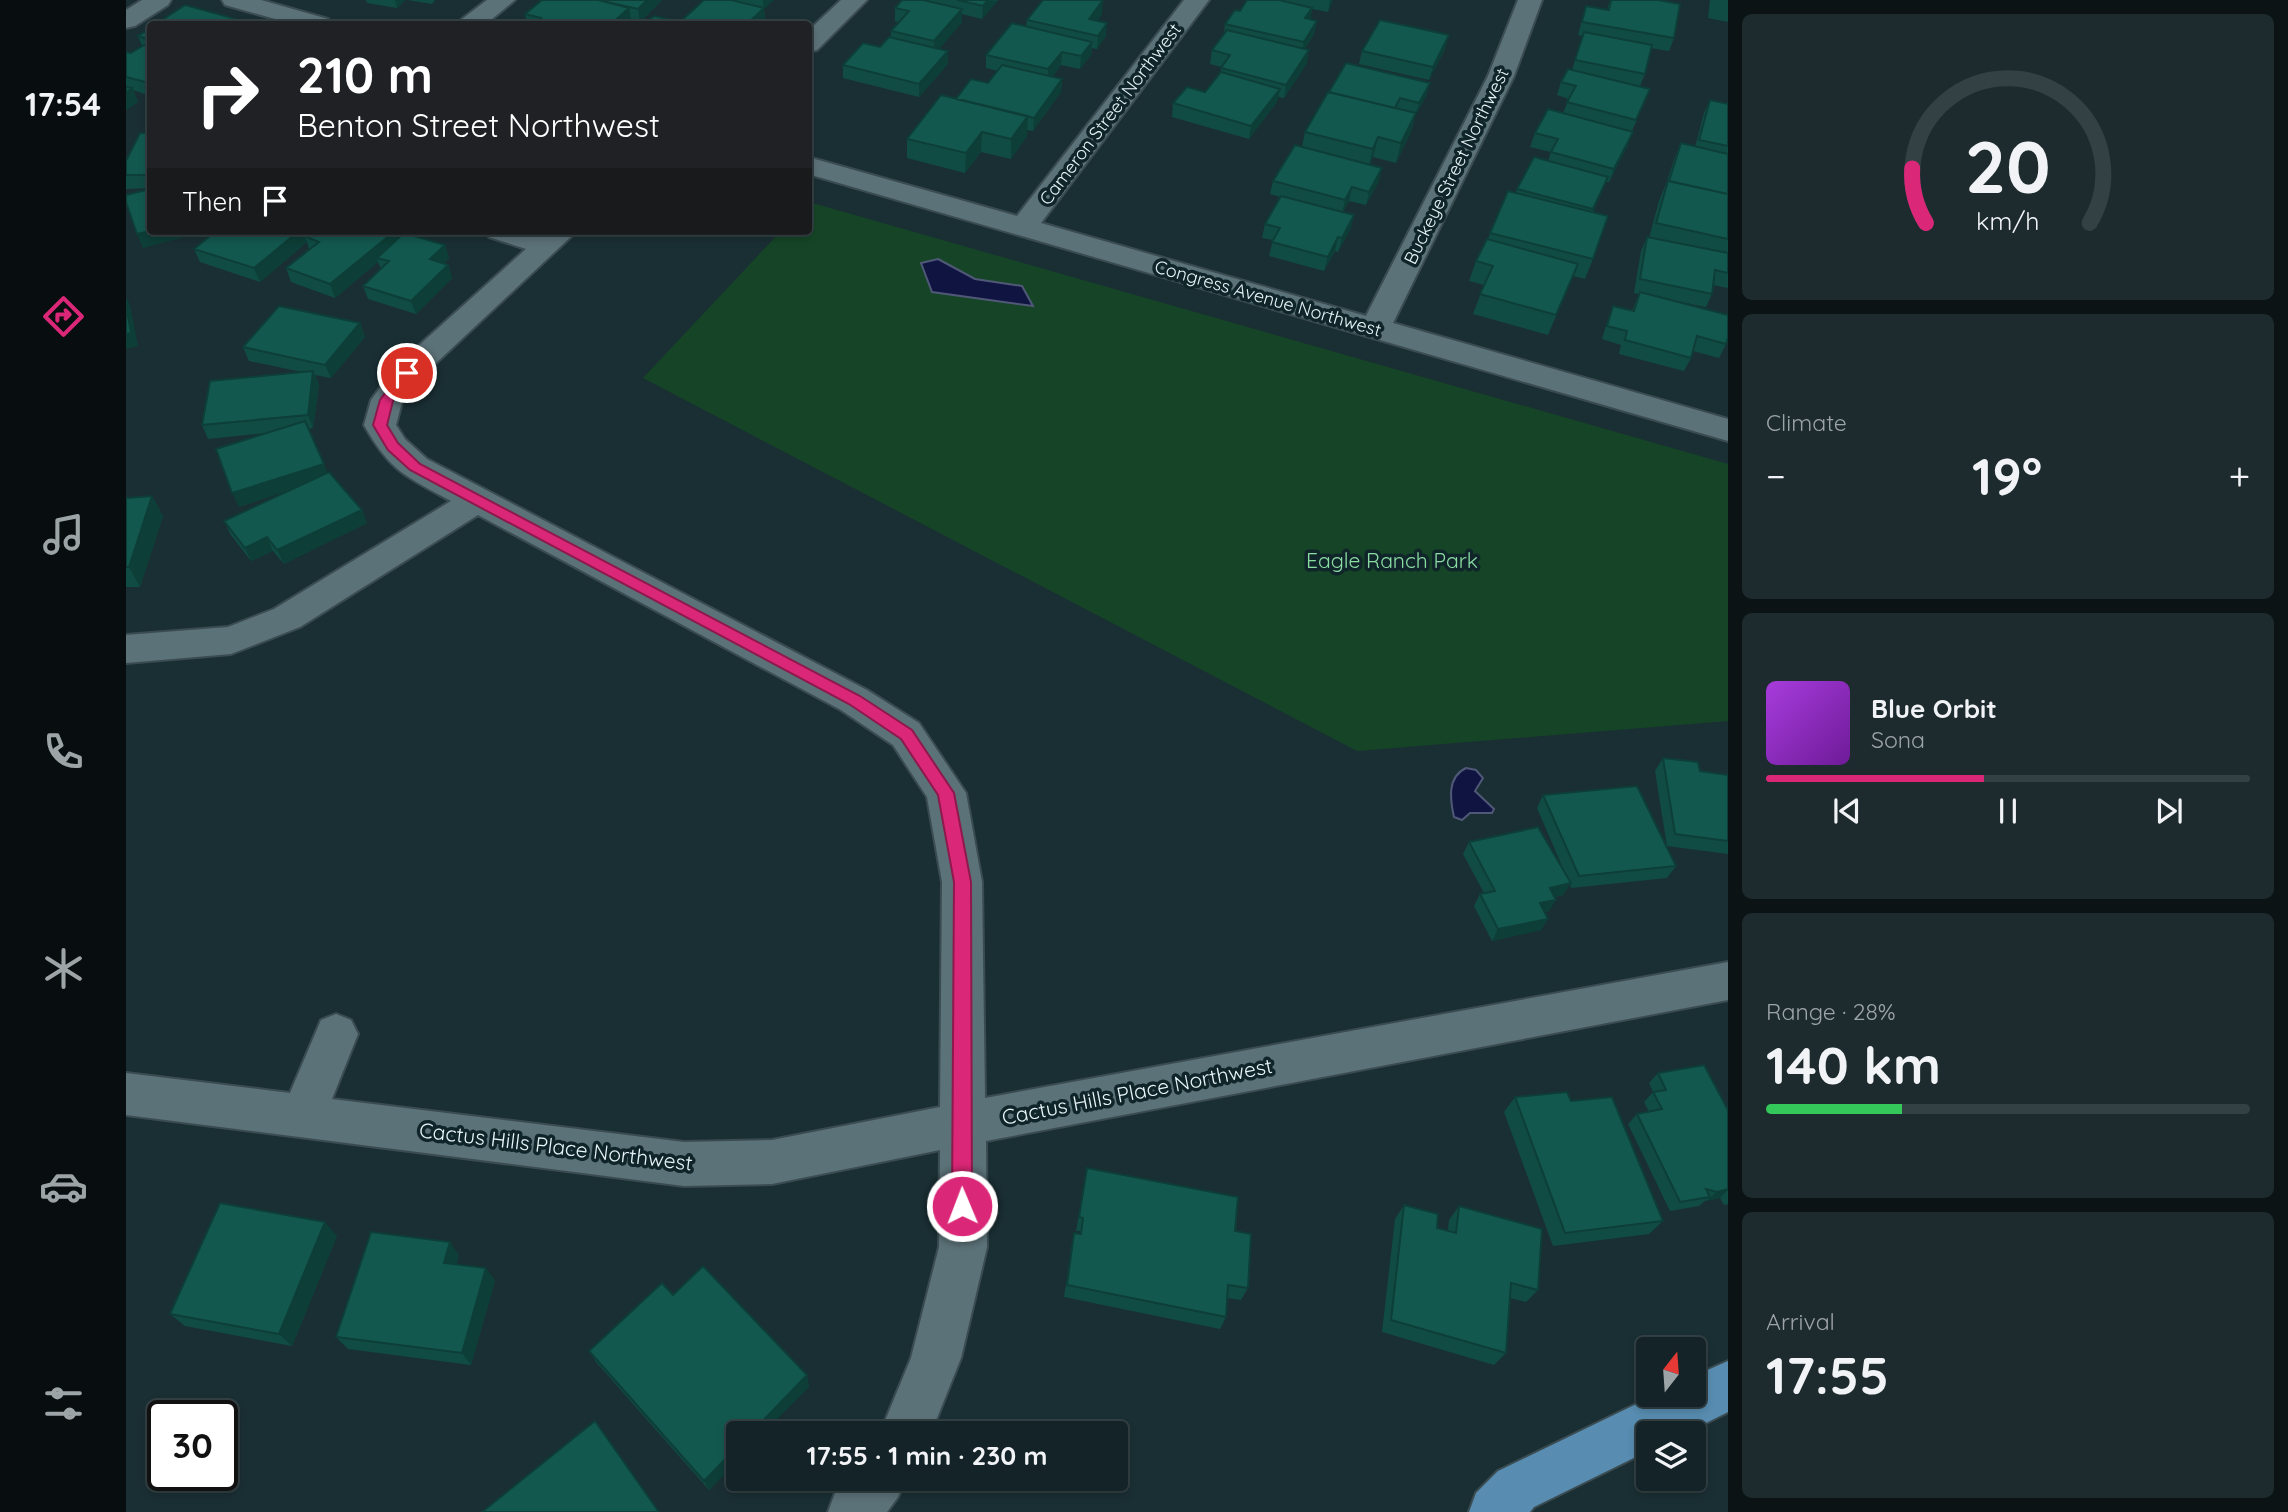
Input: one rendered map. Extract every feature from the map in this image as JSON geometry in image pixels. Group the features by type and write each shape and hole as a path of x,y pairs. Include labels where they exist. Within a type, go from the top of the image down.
{"main road":[{"path":"1495,1512 1517,1489 1728,1386"}],"street":[{"path":"126,21 159,0"},
{"path":"234,0 308,21"},
{"path":"475,21 503,0"},
{"path":"812,41 855,0"},
{"name":"Cameron Street Northwest","path":"1023,228 1197,0"},
{"name":"Buckeye Street Northwest","path":"1376,329 1501,76 1530,0"},
{"name":"Congress Avenue Northwest","path":"812,167 1728,430"},
{"path":"530,235 554,238"},
{"path":"554,238 407,373 387,400 380,425 393,447 415,467 854,700 906,734 946,793 962,882 962,1247 936,1358 911,1421"},
{"path":"126,649 231,640 287,618 477,500"},
{"name":"Cactus Hills Place Northwest","path":"126,1094 684,1164 772,1162 961,1124 1728,981"},
{"path":"303,1116 336,1034"},
{"path":"854,1512 871,1491"}],"green space":[{"name":"Eagle Ranch Park","path":"812,203 1728,464 1728,721 1357,751 643,378 777,235 812,235"}],"shaded area":[{"path":"938,259 975,279 1022,286 1033,306 932,292 921,263"},
{"path":"1466,768 1476,770 1483,778 1475,791 1494,809 1492,813 1470,813 1462,820 1454,817 1451,789 1456,777"}],"building":[{"path":"542,0 598,0 629,8 614,21 538,21 541,18 525,14"},
{"path":"598,0 647,0 638,9"},
{"path":"704,0 731,0 764,8 750,21 681,21"},
{"path":"902,0 923,0 962,9 934,41 891,31 909,11 895,8"},
{"path":"957,0 988,0 983,6"},
{"path":"1043,0 1103,0 1089,19 1107,23 1098,36 1027,20"},
{"path":"1247,0 1279,0 1312,8 1305,18 1317,21 1304,42 1225,24 1235,10 1240,11"},
{"path":"1611,0 1658,0 1680,4 1674,38 1582,22 1586,6 1609,10"},
{"path":"185,5 236,19 233,21 161,21"},
{"path":"654,16 677,21 648,21"},
{"path":"1380,20 1449,35 1433,67 1362,51"},
{"path":"1012,23 1092,42 1081,56 1062,52 1048,69 986,55"},
{"path":"147,30 147,39 138,36"},
{"path":"1227,30 1309,50 1286,85 1221,68 1230,55 1212,50"},
{"path":"1584,32 1652,45 1645,74 1575,60"},
{"path":"889,37 948,51 919,84 843,65 863,43 880,47"},
{"path":"144,45 147,46 147,82 126,77 126,52 131,53"},
{"path":"1346,63 1430,83 1419,103 1400,98 1395,108 1329,92"},
{"path":"1002,65 1062,79 1034,118 956,99 971,79 988,83"},
{"path":"1568,69 1650,89 1636,120 1567,102 1576,86 1561,82"},
{"path":"1221,72 1280,89 1251,126 1173,103 1187,87 1205,92"},
{"path":"1328,92 1416,113 1401,143 1378,137 1373,149 1305,132"},
{"path":"941,95 1028,116 1011,139 982,132 966,153 907,139"},
{"path":"1710,100 1728,104 1728,146 1699,140"},
{"path":"1548,109 1633,132 1614,169 1551,152 1558,139 1535,133"},
{"path":"140,133 147,133 147,175 126,175 126,161"},
{"path":"1681,143 1728,154 1728,194 1669,181"},
{"path":"1295,145 1382,168 1369,192 1352,187 1345,200 1273,181"},
{"path":"1534,157 1608,177 1593,209 1517,189"},
{"path":"1668,181 1728,194 1728,239 1656,223"},
{"path":"147,190 147,232 137,234 126,195"},
{"path":"1508,191 1608,216 1593,259 1490,233"},
{"path":"1281,196 1354,215 1328,257 1272,242 1280,228 1265,224"},
{"path":"211,235 294,235 254,268 194,249"},
{"path":"390,235 330,284 286,268 319,242 304,236"},
{"path":"402,235 411,235 445,245 430,259 448,265 411,301 363,286 389,261 377,258"},
{"path":"1647,237 1728,253 1728,273 1715,270 1712,294 1640,279"},
{"path":"1487,239 1578,264 1556,315 1480,294 1493,266 1476,261"},
{"path":"1640,292 1728,315 1726,344 1697,336 1691,358 1625,340 1627,331 1607,326 1613,306 1634,311"},
{"path":"126,305 131,333 126,334"},
{"path":"279,306 360,323 325,365 243,347"},
{"path":"313,371 308,415 202,425 210,381"},
{"path":"305,421 324,464 232,493 216,449"},
{"path":"329,472 362,510 277,550 267,537 245,548 224,521"},
{"path":"152,496 129,567 126,567 126,498"},
{"path":"1663,758 1698,762 1700,771 1728,775 1728,841 1675,834"},
{"path":"1637,786 1676,866 1579,876 1543,795"},
{"path":"1538,827 1571,883 1550,888 1556,900 1540,903 1548,919 1498,929 1480,894 1495,891 1469,842"},
{"path":"1704,1065 1728,1110 1728,1189 1717,1192 1706,1189 1710,1197 1680,1202 1637,1114 1662,1109 1653,1092 1666,1090 1658,1073"},
{"path":"1567,1092 1571,1101 1612,1097 1663,1221 1565,1233 1515,1097"},
{"path":"1087,1168 1238,1197 1235,1231 1251,1234 1248,1288 1228,1285 1226,1317 1067,1285 1074,1233 1081,1234 1083,1218 1079,1217"},
{"path":"220,1203 325,1222 279,1334 170,1314"},
{"path":"1404,1205 1438,1214 1437,1228 1456,1233 1459,1206 1542,1229 1538,1290 1511,1283 1506,1353 1391,1320"},
{"path":"371,1232 450,1242 444,1263 486,1268 462,1353 336,1337"},
{"path":"703,1266 807,1375 763,1421 726,1421 726,1458 704,1481 589,1351 662,1283 673,1295"},
{"path":"595,1421 659,1512 482,1512"}],"route":[{"path":"407,373 387,400 380,425 393,447 415,467 854,700 906,734 946,793 962,882 962,1206"}]}
